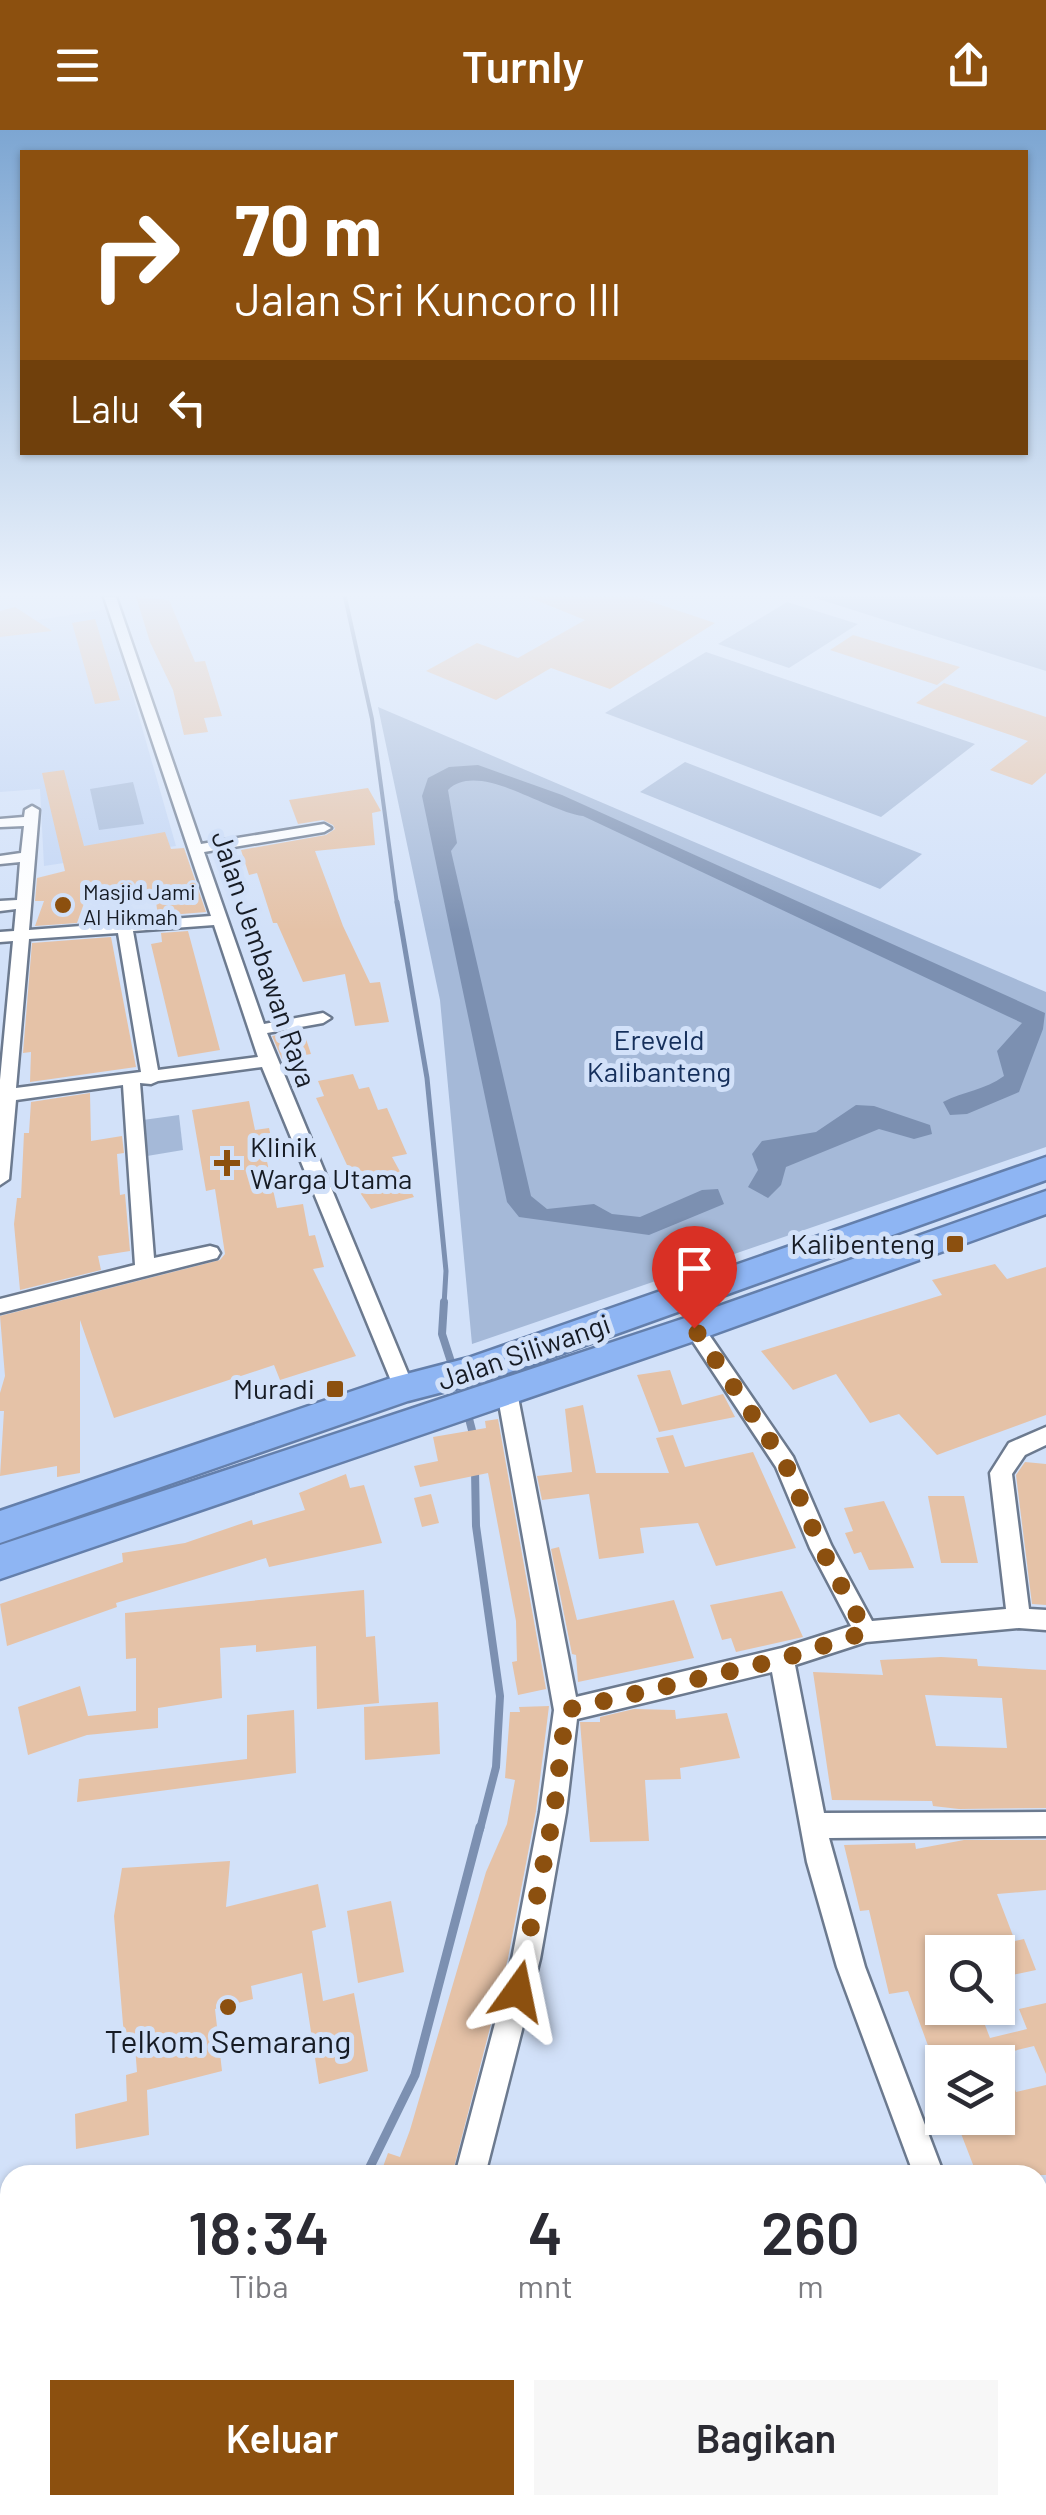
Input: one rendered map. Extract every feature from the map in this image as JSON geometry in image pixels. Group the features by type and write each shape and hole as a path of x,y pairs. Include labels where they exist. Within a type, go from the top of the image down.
{"highway":[{"name":"Jalan Siliwangi","path":"0,1562 1046,1168"},
{"name":"Jalan Siliwangi","path":"0,1527 457,1392 694,1328 1046,1202"}],"street":[{"name":"Jalan Jembawan Raya","path":"148,708 268,1062 457,1392 566,1710 554,1812 526,1959 473,2165"},
{"path":"0,824 32,816 25,904 9,975 8,1096 0,1180"},
{"path":"197,849 324,828"},
{"path":"0,860 30,857"},
{"path":"0,906 25,904"},
{"path":"0,938 220,920"},
{"path":"125,929 141,1080 146,1268"},
{"path":"257,1030 323,1018"},
{"path":"8,1096 268,1062"},
{"path":"0,1306 210,1253"},
{"path":"694,1328 785,1463 821,1548 866,1632"},
{"path":"1019,1618 1001,1473 1016,1450 1046,1434"},
{"path":"566,1710 782,1659 866,1632 1019,1618 1046,1620"},
{"path":"782,1659 812,1826 851,1966 925,2165"},
{"path":"812,1826 1046,1824"}],"shaded area":[{"path":"0,708 136,708 176,846 44,866 40,789 0,792"},
{"path":"478,765 562,795 1045,1013 1043,1029 1019,1092 967,1114 950,1115 943,1102 1004,1076 997,1051 1022,1023 583,816 494,784 461,782 448,790 457,843 451,851 531,1196 547,1209 594,1204 612,1214 640,1217 702,1190 718,1189 724,1204 649,1235 519,1217 507,1202 422,796 428,778 449,767"},
{"path":"856,1105 874,1106 930,1125 932,1134 914,1139 879,1129 786,1167 781,1185 768,1198 748,1187 758,1170 752,1154 762,1141 816,1132"}],"green space":[{"name":"Ereveld Kalibanteng","path":"378,708 1046,992 1046,1147 472,1344 440,1000"},
{"path":"613,708 871,708 975,744 881,817 605,713"},
{"path":"685,762 922,854 880,889 640,792"},
{"path":"133,782 144,824 99,830 90,789"},
{"path":"179,1115 183,1150 147,1156 143,1120"}],"building":[{"path":"177,708 220,708 222,716 204,718 208,732 184,735"},
{"path":"932,708 1020,708 1046,717 1046,773 1032,785 990,770 1028,741"},
{"path":"64,770 84,846 165,832 171,849 184,848 206,912 158,916 155,895 121,899 119,888 88,892 77,923 35,926 44,901 35,901 37,878 65,871 42,773"},
{"path":"368,788 381,811 372,813 375,845 315,851 370,983 380,982 389,1022 355,1026 345,974 303,982 277,923 273,923 257,873 249,875 241,850 326,835 335,829 323,820 298,824 289,800"},
{"path":"188,931 220,1050 178,1057 151,944 162,942 161,933"},
{"path":"111,937 136,1067 30,1082 31,1052 23,1053 32,943"},
{"path":"303,1030 311,1054 282,1059 272,1036"},
{"path":"353,1074 359,1089 369,1087 378,1110 387,1108 407,1154 392,1157 414,1197 371,1209 359,1191 316,1098 324,1096 318,1081"},
{"path":"90,1093 91,1141 122,1136 124,1153 117,1154 130,1251 98,1256 101,1270 20,1290 14,1224 17,1198 21,1198 24,1133 29,1133 31,1102"},
{"path":"249,1101 255,1130 269,1128 274,1150 265,1152 277,1208 303,1204 309,1236 315,1235 324,1267 313,1269 356,1356 280,1380 274,1365 114,1418 80,1320 80,1473 57,1477 57,1466 0,1476 4,1411 0,1411 0,1393 5,1376 0,1316 220,1260 225,1254 215,1189 206,1191 192,1110"},
{"path":"995,1264 1007,1279 1046,1267 1046,1415 937,1455 899,1414 870,1423 836,1374 793,1390 761,1351 942,1295 932,1280"},
{"path":"670,1370 682,1405 723,1394 735,1417 659,1432 637,1375"},
{"path":"583,1405 596,1473 669,1473 656,1438 673,1435 685,1467 753,1452 796,1548 716,1566 698,1523 640,1528 644,1553 599,1559 589,1494 542,1500 537,1476 572,1472 565,1409"},
{"path":"498,1419 546,1689 518,1695 512,1662 517,1661 516,1621 488,1473 420,1487 414,1466 438,1461 433,1437 486,1428 485,1421"},
{"path":"1025,1462 1046,1464 1046,1605 1032,1604 1016,1475"},
{"path":"346,1474 350,1488 364,1485 382,1543 269,1567 266,1558 116,1603 117,1607 7,1646 0,1604 123,1562 122,1553 185,1543 252,1520 253,1525 305,1510 299,1493"},
{"path":"431,1494 439,1523 422,1527 414,1498"},
{"path":"928,1496 964,1496 978,1563 941,1563"},
{"path":"884,1501 914,1568 869,1570 861,1552 854,1554 845,1533 853,1531 844,1508"},
{"path":"559,1547 577,1620 674,1600 694,1658 578,1682 576,1655 572,1654 551,1549"},
{"path":"364,1590 366,1637 375,1636 379,1703 317,1709 316,1646 256,1652 256,1645 220,1648 222,1698 158,1708 158,1728 87,1735 28,1755 18,1707 80,1686 88,1716 136,1711 136,1658 126,1659 125,1613"},
{"path":"782,1591 803,1637 736,1652 731,1638 722,1640 710,1605"},
{"path":"977,1659 978,1666 1046,1670 1046,1808 959,1809 933,1806 932,1801 832,1800 813,1672 883,1675 880,1660","holes":["925,1695 1002,1698 1007,1748 936,1746"]},
{"path":"438,1702 440,1754 365,1760 364,1707"},
{"path":"549,1706 536,1811 508,1958 455,2165 384,2165 388,2153 400,2157 410,2130 486,1872 507,1824 515,1780 505,1778 510,1712 520,1712 519,1707"},
{"path":"634,1709 675,1710 676,1719 727,1713 740,1758 680,1768 681,1779 645,1780 649,1841 590,1842 580,1722 600,1722 600,1717"},
{"path":"294,1710 296,1773 77,1802 79,1779 247,1759 247,1715"},
{"path":"964,1840 1046,1840 1046,1890 997,1894 1013,1935 925,1935 925,2025 985,2025 990,2038 1027,2029 1019,2009 1046,2003 1046,2074 1034,2046 1015,2051 1015,2045 928,2045 908,1991 889,1994 869,1910 860,1911 844,1845 915,1843 916,1849"},
{"path":"230,1861 226,1907 318,1884 326,1927 312,1931 323,2001 354,1993 368,2071 319,2084 302,1973 251,1986 253,1999 215,2009 222,2071 147,2090 149,2135 76,2149 75,2114 127,2101 126,2075 137,2072 134,2034 124,2036 114,1916 122,1868"},
{"path":"391,1901 404,1972 358,1983 347,1911"},
{"path":"1024,1939 1036,1970 1015,1974 1015,1941"},
{"path":"1046,2085 1046,2165 973,2165 962,2135 1015,2135 1015,2089"}],"waterway":[{"path":"370,708 397,904"},
{"path":"397,902 427,1078 446,1271 444,1305"},
{"path":"444,1302 442,1334 454,1371"},
{"path":"467,1411 474,1438"},
{"path":"475,1470 476,1526 500,1696 496,1767 480,1829"},
{"path":"371,2165 415,2075 480,1827"}],"place":[{"name":"Masjid Jami Al Hikmah","path":"63,905"},
{"name":"Klinik Warga Utama","path":"227,1163"},
{"name":"Kalibenteng","path":"955,1244"},
{"name":"Muradi","path":"335,1389"},
{"name":"Telkom Semarang","path":"228,2007"}],"route":[{"path":"518,1991 554,1812 566,1710 782,1659 866,1632 821,1548 785,1463 694,1328"}]}
